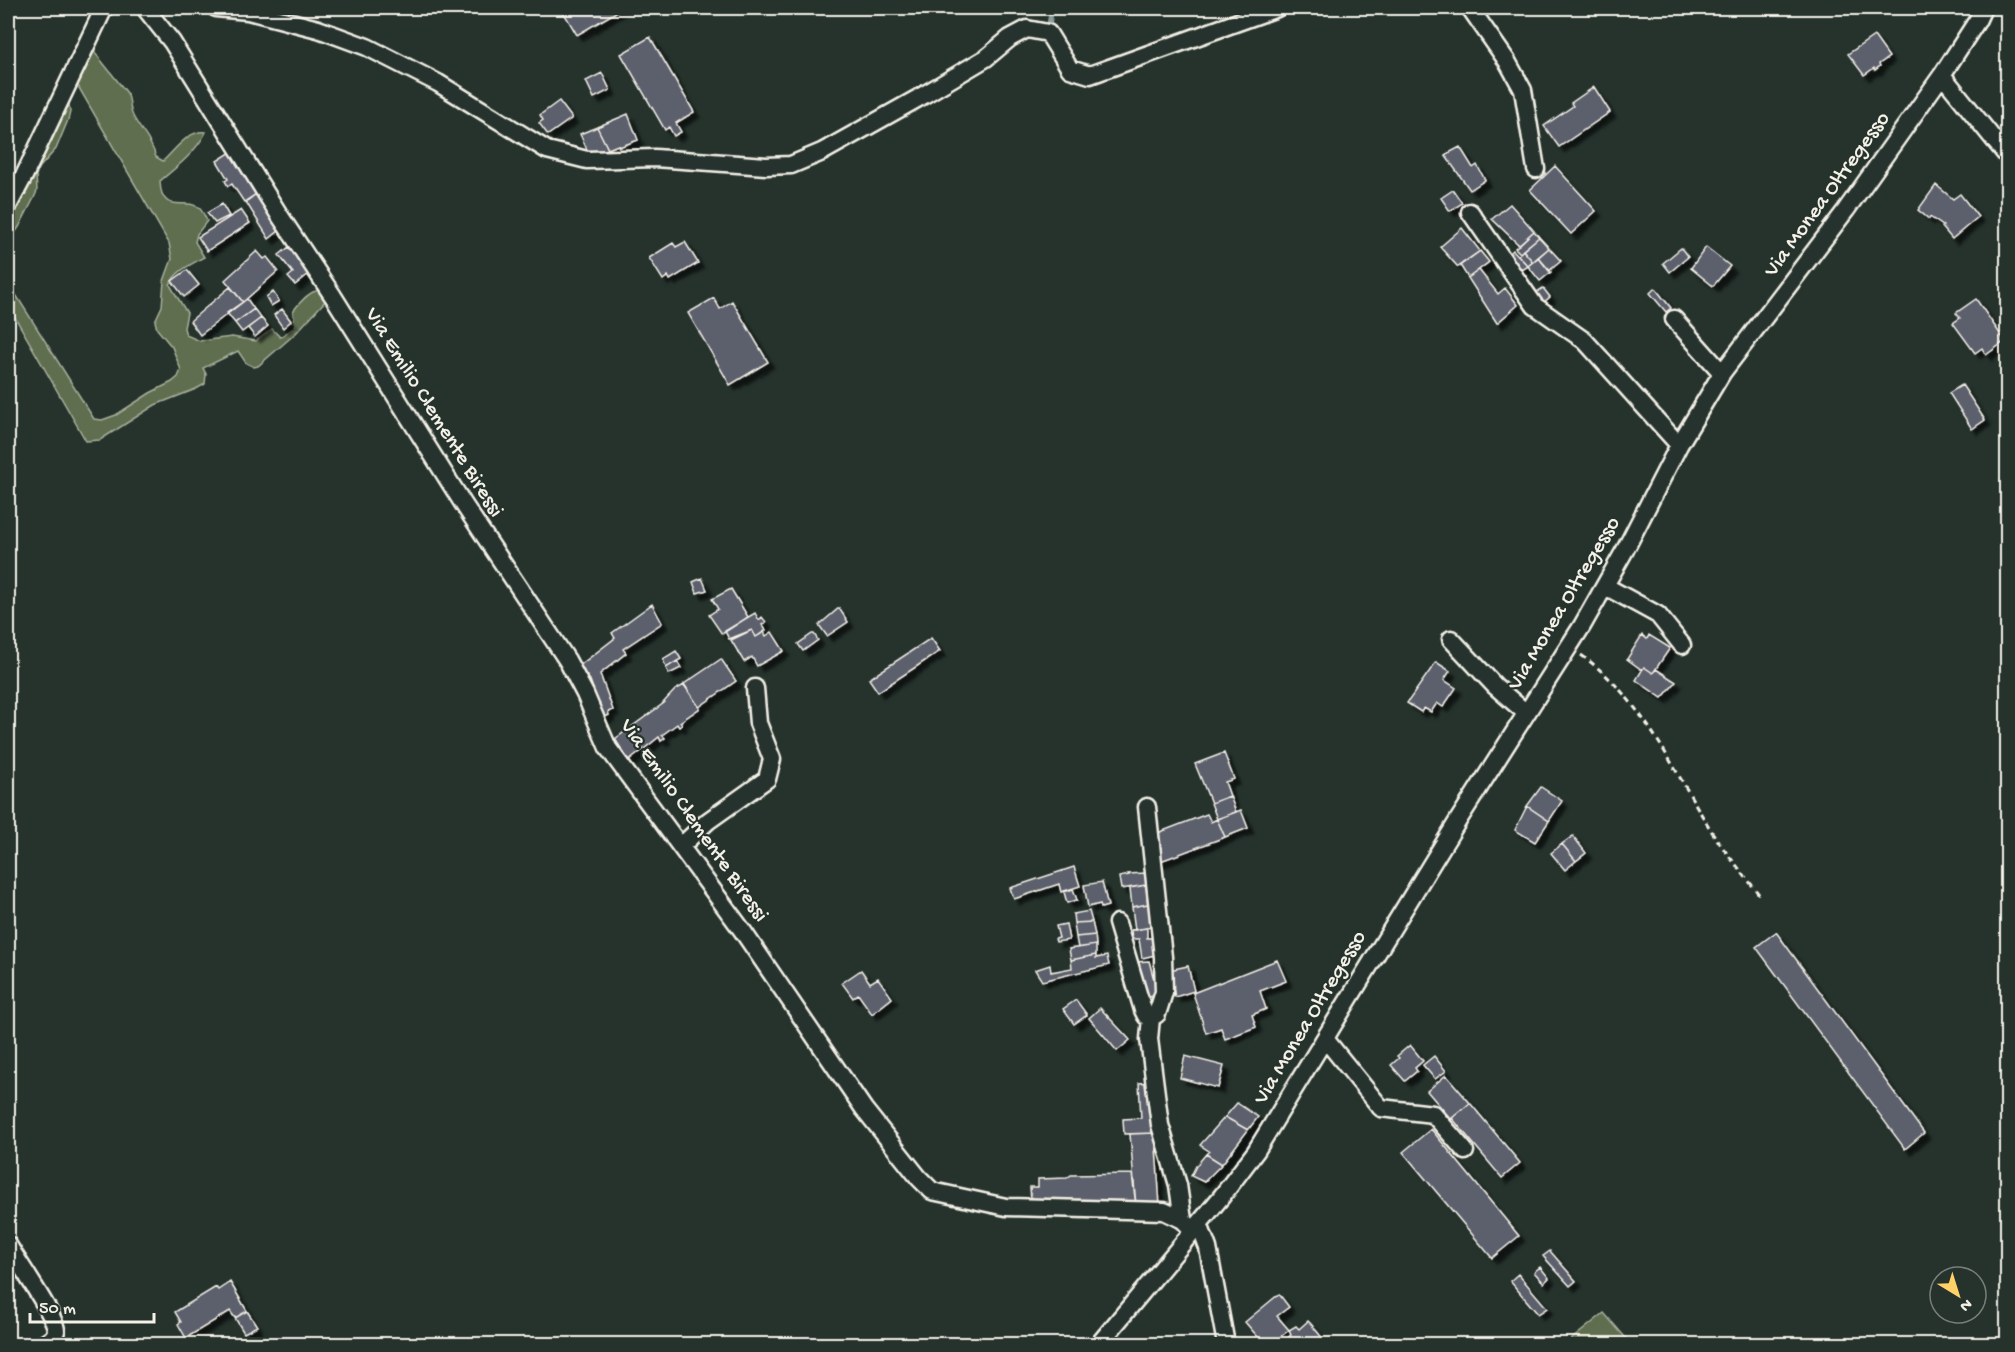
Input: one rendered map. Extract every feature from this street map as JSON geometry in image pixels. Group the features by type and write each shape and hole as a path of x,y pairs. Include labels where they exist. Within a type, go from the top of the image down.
{"street":[{"path":"8,206 104,8"},
{"name":"Via Emilio Clemente Biressi","path":"145,8 172,42 464,505 567,660 585,694 608,748 742,930 864,1109 919,1178 932,1191 1006,1207 1164,1211 1192,1225"},
{"path":"216,8 248,11 318,29 367,47 438,83 547,150 587,160 655,158 766,166 791,165 822,152 986,58 1010,38 1028,29 1048,33 1070,69 1090,75 1277,8"},
{"path":"1470,8 1507,61 1522,90 1536,169"},
{"name":"Via Monea Oltregesso","path":"1099,1344 1192,1225 1256,1151 1326,1040 1459,819 1582,626 1625,550 1679,445 1722,373 1846,210 1942,75 1983,8"},
{"path":"1942,75 2007,157"},
{"path":"1470,212 1535,306 1585,341 1679,445"},
{"path":"1674,319 1722,373"},
{"path":"1605,586 1658,615 1682,645"},
{"path":"1451,639 1495,686 1526,713"},
{"path":"681,846 708,820 767,779 772,759 758,723 755,688"},
{"path":"1147,807 1163,957 1164,992 1156,1014 1151,1018 1149,1039 1160,1125 1178,1185 1179,1200 1192,1225 1208,1248 1226,1344"},
{"path":"1117,923 1143,1010 1146,1016 1151,1018"},
{"path":"1326,1040 1381,1108 1433,1114 1465,1151"},
{"path":"1164,1211 1179,1200"},
{"path":"8,1245 43,1301 56,1328 52,1339 44,1344"}],"path":[{"path":"1568,646 1601,671 1637,710 1710,829 1761,897"}],"green space":[{"path":"92,49 127,93 133,116 151,144 156,157 163,161 188,137 206,132 192,153 160,181 161,192 165,199 175,204 194,205 202,211 207,221 197,234 195,242 204,257 180,272 170,285 187,313 184,328 186,335 200,341 232,337 256,341 272,329 280,337 295,327 293,311 309,294 320,291 328,298 296,333 258,366 254,367 246,363 238,351 203,368 206,374 205,384 155,405 100,440 86,441 8,305 8,282 94,419 102,420 116,415 172,382 181,370 172,347 157,329 155,321 162,306 164,281 172,259 169,243 75,81"},
{"path":"68,96 70,112 68,120 56,149 36,175 37,191 19,227 8,243 8,212"},
{"path":"1604,1313 1631,1344 1566,1344"}],"building":[{"path":"561,8 623,8 577,35"},
{"path":"1874,36 1889,57 1875,70 1874,68 1864,75 1848,54"},
{"path":"650,37 694,112 676,123 681,132 674,136 669,127 665,130 621,54"},
{"path":"602,73 610,90 594,98 586,81"},
{"path":"1594,87 1610,112 1559,147 1544,126 1573,106 1571,103"},
{"path":"559,101 572,118 548,135 539,123 543,120 540,115"},
{"path":"628,114 638,140 608,149 597,127"},
{"path":"597,127 608,149 597,154 589,154 580,134"},
{"path":"1460,147 1473,168 1477,165 1485,180 1470,190 1445,155"},
{"path":"231,152 256,194 244,202 232,184 228,186 225,181 228,179 217,161"},
{"path":"1555,166 1596,211 1571,234 1530,190"},
{"path":"1936,185 1953,199 1960,194 1978,217 1952,239 1943,226 1918,210"},
{"path":"1453,190 1462,203 1450,211 1441,198"},
{"path":"256,194 280,230 269,239 246,202"},
{"path":"222,204 229,216 215,223 207,213"},
{"path":"1510,204 1534,231 1519,245 1492,219"},
{"path":"241,210 250,223 207,251 198,237"},
{"path":"1462,228 1480,251 1458,267 1440,247"},
{"path":"1534,231 1539,237 1520,253 1515,248"},
{"path":"1539,237 1549,248 1533,262 1523,250"},
{"path":"685,242 698,263 670,280 668,276 663,280 649,258 673,243 676,247"},
{"path":"289,247 310,273 295,285 288,277 293,273 279,255"},
{"path":"1706,247 1730,266 1713,286 1691,268"},
{"path":"1549,248 1561,261 1549,271 1538,257"},
{"path":"1681,248 1688,257 1670,272 1663,263"},
{"path":"1513,250 1528,266 1522,270 1508,255"},
{"path":"1523,250 1533,262 1528,266 1518,255"},
{"path":"257,251 264,259 267,257 278,271 243,302 225,280"},
{"path":"1480,251 1489,262 1468,278 1460,265"},
{"path":"1538,257 1551,272 1540,281 1528,266"},
{"path":"187,270 199,285 184,297 172,281"},
{"path":"1479,270 1498,294 1505,288 1518,305 1497,323 1468,278"},
{"path":"230,287 243,302 200,335 190,321"},
{"path":"1543,288 1550,297 1542,304 1534,294"},
{"path":"1655,288 1671,308 1666,312 1650,293"},
{"path":"273,292 279,301 271,306 266,297"},
{"path":"714,298 720,309 732,301 768,362 730,385 688,313"},
{"path":"247,299 254,309 235,323 227,313"},
{"path":"1976,299 2005,341 1986,355 1982,348 1975,353 1953,323 1960,318 1956,313"},
{"path":"254,309 261,318 242,332 235,323"},
{"path":"282,309 291,321 283,328 274,315"},
{"path":"261,318 268,326 255,337 248,328"},
{"path":"1962,385 1985,420 1972,429 1949,393"},
{"path":"702,578 707,590 697,593 693,582"},
{"path":"731,589 748,617 722,634 709,615 718,609 712,599"},
{"path":"652,604 662,623 623,649 626,653 600,674 613,710 603,718 590,680 579,666 615,638 612,633"},
{"path":"839,608 848,622 827,636 819,625"},
{"path":"755,613 759,620 762,617 766,622 762,625 766,630 756,637 752,630 729,639 725,631"},
{"path":"752,630 756,637 764,632 766,636 772,632 784,651 757,666 752,657 744,662 731,640"},
{"path":"812,634 818,640 803,651 798,644"},
{"path":"1642,635 1647,639 1649,635 1670,648 1653,673 1644,667 1642,670 1627,659"},
{"path":"931,638 940,651 878,692 869,679"},
{"path":"676,651 681,659 666,668 663,659"},
{"path":"721,659 736,681 699,707 684,684"},
{"path":"677,661 681,668 669,674 666,668"},
{"path":"1436,662 1450,671 1444,680 1456,688 1443,707 1437,703 1431,712 1424,708 1421,712 1407,703"},
{"path":"1644,667 1653,673 1656,669 1676,682 1662,698 1636,680"},
{"path":"684,685 700,708 680,722 682,725 679,727 677,724 662,735 665,738 661,741 659,737 629,761 615,739 664,703 675,690"},
{"path":"1224,753 1234,779 1225,782 1230,796 1211,803 1195,764"},
{"path":"1541,787 1562,801 1549,821 1527,806"},
{"path":"1230,796 1236,812 1217,819 1211,803"},
{"path":"1527,806 1549,821 1535,842 1515,830"},
{"path":"1241,810 1248,828 1225,837 1217,819"},
{"path":"1207,814 1211,822 1217,819 1225,837 1158,862 1155,834"},
{"path":"1573,836 1586,853 1576,861 1562,844"},
{"path":"1562,844 1576,861 1565,870 1551,853"},
{"path":"1074,867 1080,886 1061,892 1059,884 1014,899 1010,888"},
{"path":"1146,873 1146,885 1121,889 1119,877"},
{"path":"1102,882 1108,906 1101,908 1100,904 1088,907 1084,885"},
{"path":"1146,885 1148,904 1132,907 1130,888"},
{"path":"1073,889 1077,900 1067,903 1064,892"},
{"path":"1148,904 1151,927 1135,930 1132,907"},
{"path":"1089,911 1092,922 1074,923 1073,914"},
{"path":"1092,922 1095,935 1076,937 1074,923"},
{"path":"1066,924 1069,940 1056,942 1055,939 1059,938 1056,926"},
{"path":"1147,928 1147,938 1152,938 1155,955 1142,958 1139,939 1132,939 1131,930"},
{"path":"1776,932 1924,1133 1905,1149 1756,947"},
{"path":"1095,935 1096,945 1078,948 1076,937"},
{"path":"1096,945 1096,955 1071,960 1069,949"},
{"path":"1096,955 1096,958 1107,956 1109,965 1042,981 1035,970 1050,965 1051,972 1072,968 1071,960"},
{"path":"1277,960 1286,981 1260,991 1266,1009 1252,1015 1256,1027 1225,1039 1221,1028 1206,1033 1193,993"},
{"path":"1149,961 1158,995 1145,998 1136,962"},
{"path":"1188,966 1194,991 1175,997 1169,970"},
{"path":"861,970 870,983 878,978 892,998 872,1014 858,994 853,998 842,983"},
{"path":"1076,1000 1087,1015 1074,1024 1063,1009"},
{"path":"1100,1008 1130,1040 1117,1051 1089,1018"},
{"path":"1410,1045 1423,1061 1415,1068 1417,1071 1405,1081 1391,1065 1399,1058 1397,1056"},
{"path":"1185,1056 1224,1066 1218,1088 1180,1078"},
{"path":"1434,1056 1446,1071 1435,1079 1423,1065"},
{"path":"1446,1075 1470,1103 1451,1119 1427,1091"},
{"path":"1149,1082 1154,1133 1124,1134 1123,1119 1141,1118 1139,1083"},
{"path":"1237,1103 1258,1117 1248,1130 1225,1117"},
{"path":"1470,1103 1520,1163 1502,1178 1452,1118"},
{"path":"1225,1117 1248,1130 1222,1164 1206,1154 1209,1151 1200,1145"},
{"path":"1431,1129 1519,1236 1492,1258 1403,1152"},
{"path":"1155,1133 1160,1206 1136,1206 1130,1134"},
{"path":"1206,1154 1222,1164 1204,1182 1191,1176"},
{"path":"1132,1174 1136,1206 1031,1201 1030,1187 1038,1187 1038,1179 1067,1178 1071,1175"},
{"path":"1550,1251 1576,1281 1570,1286 1543,1256"},
{"path":"1540,1267 1549,1278 1544,1283 1534,1272"},
{"path":"1518,1274 1547,1308 1538,1314 1510,1281"},
{"path":"230,1282 247,1311 235,1318 230,1311 186,1338 178,1324 181,1322 175,1312 216,1287 218,1290"},
{"path":"1279,1294 1289,1307 1277,1316 1289,1330 1271,1344 1264,1344 1245,1322"},
{"path":"247,1311 257,1326 244,1333 235,1318"},
{"path":"1308,1321 1327,1344 1293,1344 1288,1338 1291,1335 1289,1330 1296,1326 1299,1329"}],"waterway":[{"path":"1049,24 1052,8"}]}
